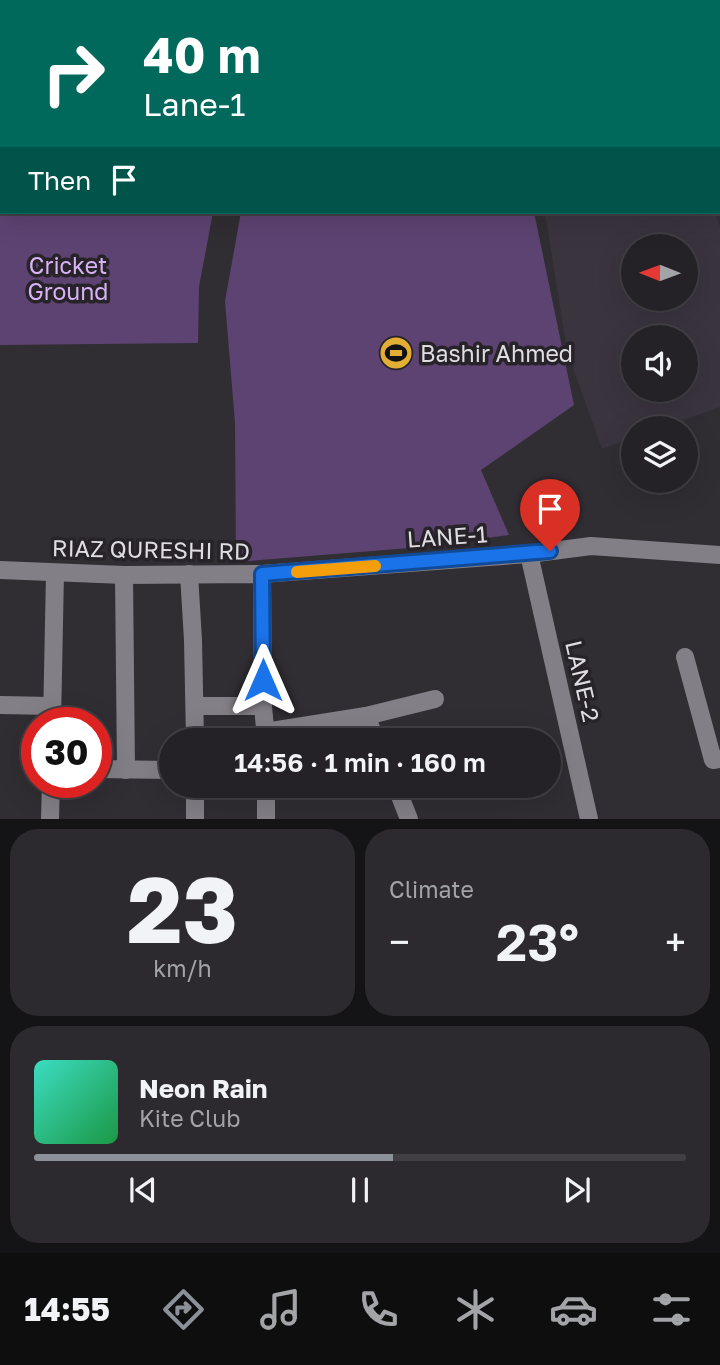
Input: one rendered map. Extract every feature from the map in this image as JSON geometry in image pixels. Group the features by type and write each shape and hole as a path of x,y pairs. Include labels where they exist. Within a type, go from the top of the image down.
{"street":[{"name":"LANE-1","path":"262,574 529,554 590,546 720,555"},
{"name":"LANE-2","path":"529,554 589,819"},
{"name":"RIAZ QURESHI RD","path":"0,570 124,575 262,574 264,728"},
{"path":"52,707 55,573"},
{"path":"189,574 195,728"},
{"path":"124,575 126,770"},
{"path":"685,657 713,761 720,759"},
{"path":"305,728 435,699"},
{"path":"0,705 21,709"},
{"path":"195,705 263,706"},
{"path":"366,716 371,728"},
{"path":"112,770 159,770"},
{"path":"50,819 51,798"},
{"path":"195,798 195,819"},
{"path":"266,798 266,819"},
{"path":"401,798 410,818"}],"shaded area":[{"path":"545,214 715,214 720,226 720,407 695,416 621,416 621,442 602,449 567,351"}],"green space":[{"name":"Cricket Ground","path":"0,214 213,214 199,287 198,343 0,345"},
{"name":"Bashir Ahmed","path":"241,214 534,214 574,405 481,470 509,535 422,547 236,562 235,423 225,301"}],"slow traffic":[{"path":"297,572 375,566"}],"place":[{"name":"Bashir Ahmed","path":"396,353"}],"route":[{"path":"263,680 262,574 550,551"}]}
